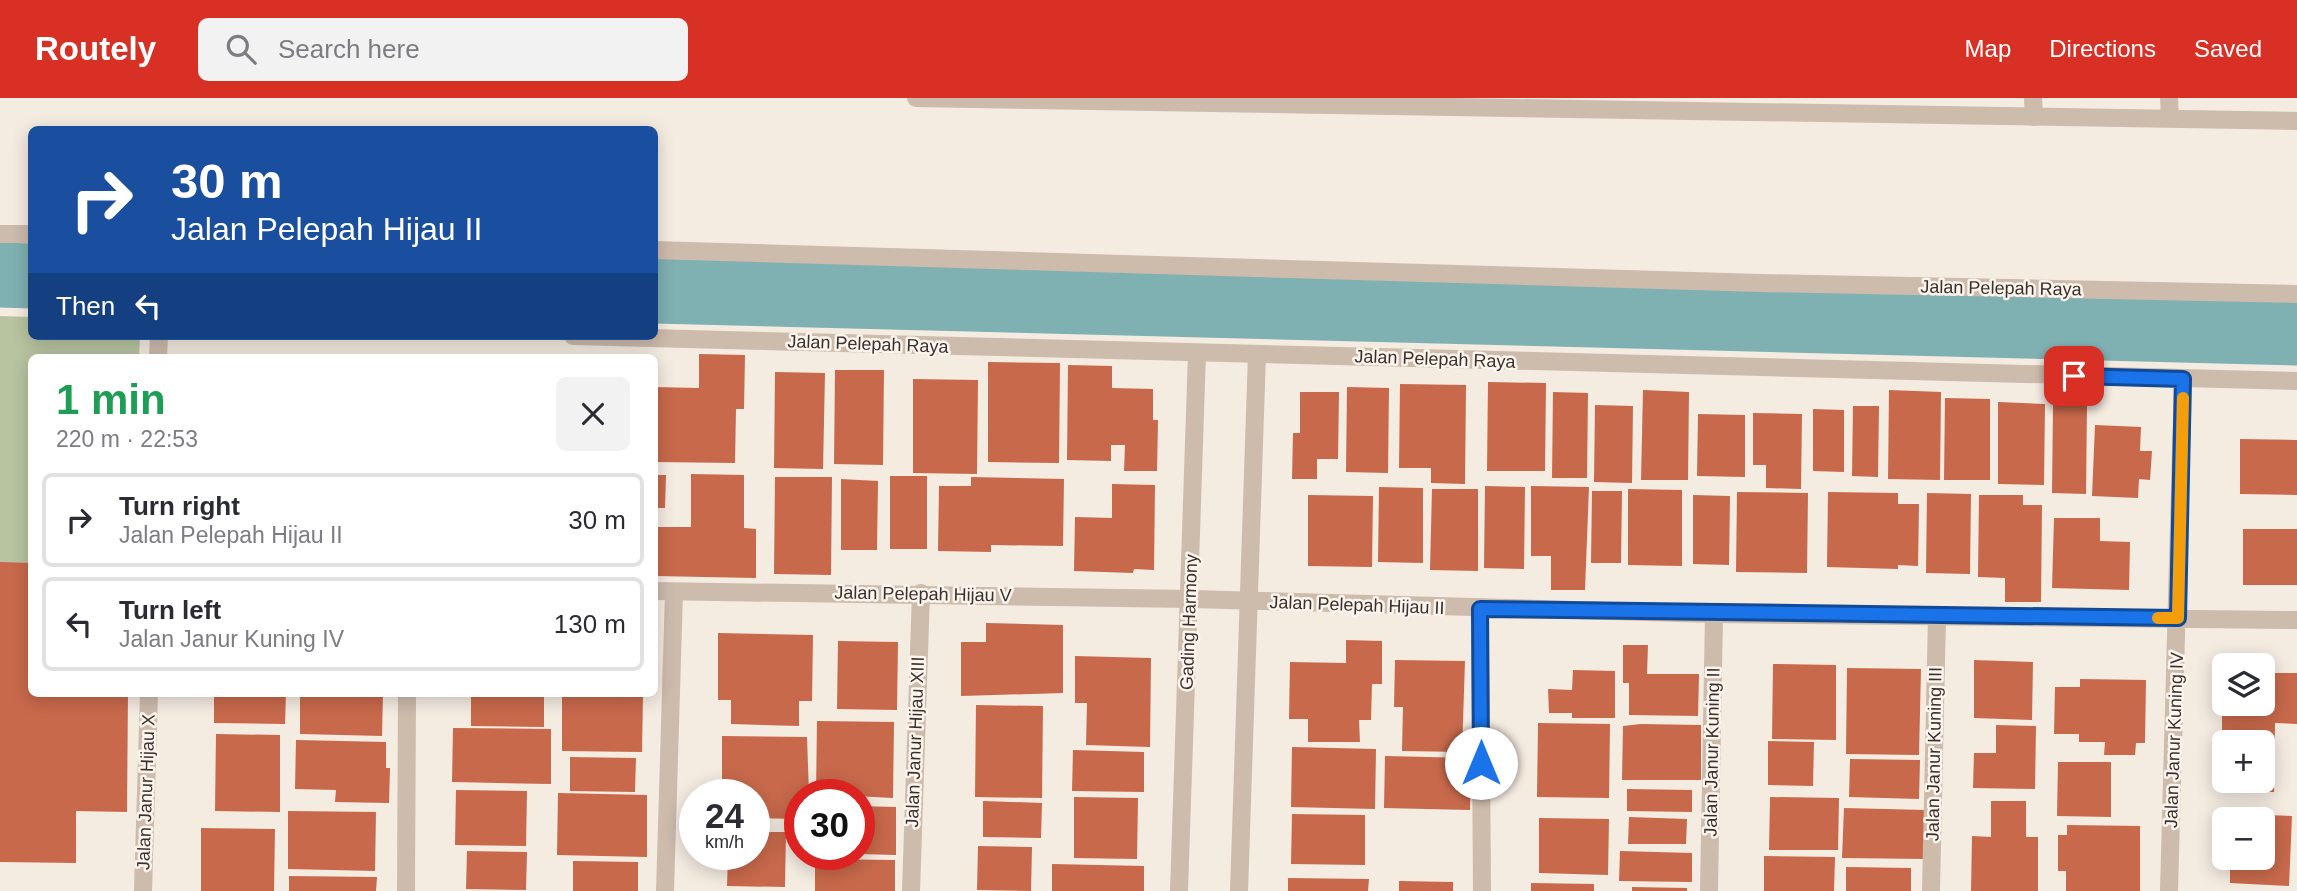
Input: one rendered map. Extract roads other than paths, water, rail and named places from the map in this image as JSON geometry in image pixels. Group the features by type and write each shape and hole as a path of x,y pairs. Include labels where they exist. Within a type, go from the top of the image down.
{"street":[{"path":"916,98 1417,102 2297,121"},
{"path":"2033,98 2034,117"},
{"path":"2169,98 2170,118"},
{"path":"0,234 28,234"},
{"name":"Jalan Pelepah Raya","path":"658,250 1760,284 2297,294"},
{"name":"Jalan Pelepah Raya","path":"658,338 2297,380"},
{"name":"Gading Harmony","path":"1179,891 1191,598 1197,353"},
{"path":"1239,891 1257,354"},
{"name":"Jalan Janur Kuning IV","path":"2169,891 2183,379"},
{"name":"Jalan Pelepah Hijau V","path":"658,591 921,593 1191,598 1249,602"},
{"path":"665,891 674,592"},
{"name":"Jalan Janur Hijau XIII","path":"911,891 921,593"},
{"name":"Jalan Pelepah Hijau II","path":"1249,602 1714,614 2297,621"},
{"path":"1480,609 1482,891"},
{"name":"Jalan Janur Kuning II","path":"1709,891 1714,614"},
{"name":"Jalan Janur Kuning III","path":"1931,891 1937,616"},
{"name":"Jalan Janur Hijau X","path":"143,891 149,697"},
{"path":"406,891 407,697"}],"waterway":[{"path":"0,275 28,276"},
{"path":"658,291 2297,333"}]}
